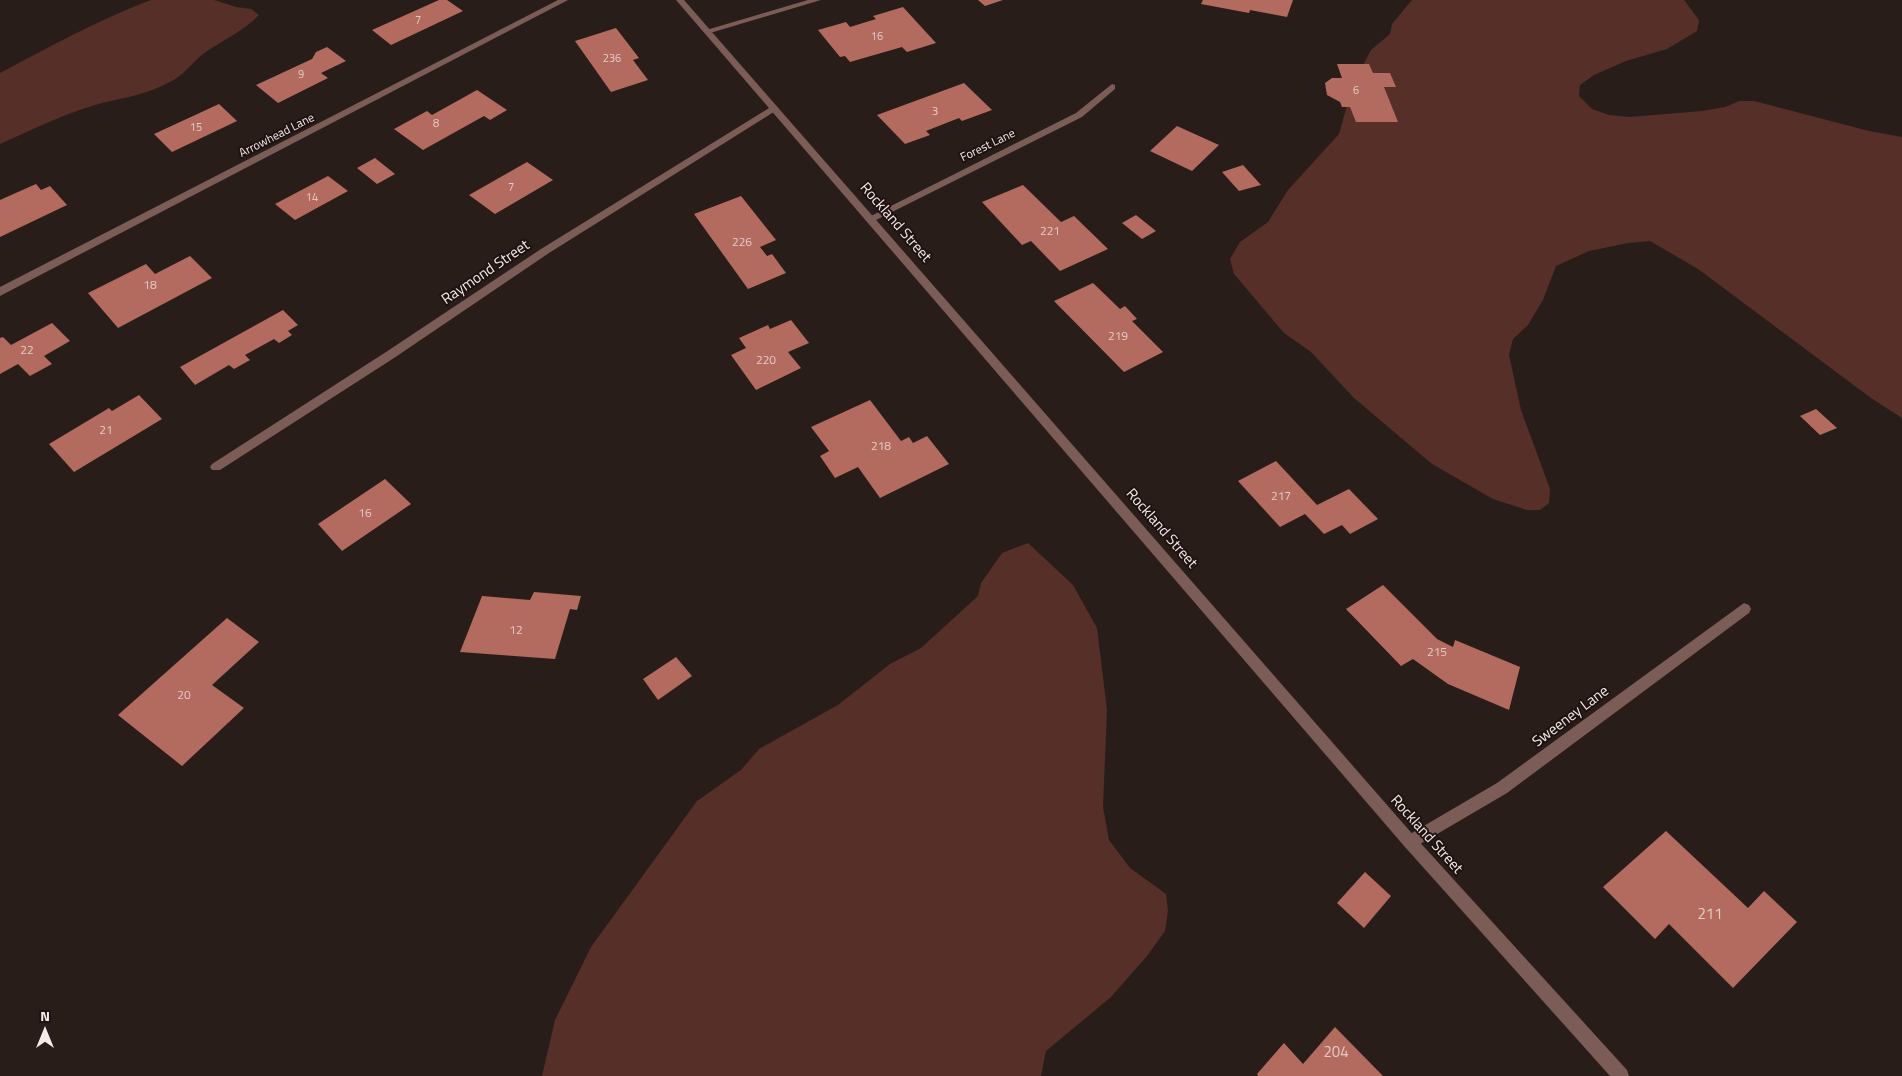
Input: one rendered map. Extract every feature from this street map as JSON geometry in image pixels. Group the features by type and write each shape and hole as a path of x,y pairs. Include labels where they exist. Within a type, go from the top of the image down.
{"street":[{"name":"Arrowhead Lane","path":"0,292 564,0"},
{"name":"Rockland Street","path":"680,0 1410,842 1621,1076"},
{"path":"707,31 817,0"},
{"name":"Forest Lane","path":"870,219 1079,116 1112,87"},
{"name":"Raymond Street","path":"216,467 390,355 545,251 774,108"},
{"name":"Sweeney Lane","path":"1410,842 1502,788 1744,609"}],"shaded area":[{"path":"151,0 214,0 236,7 251,9 259,15 239,31 203,54 183,73 160,87 71,113 0,144 0,73 93,25"},
{"path":"1412,0 1684,0 1699,20 1697,31 1667,49 1626,61 1594,75 1580,85 1579,96 1592,109 1609,115 1629,117 1702,111 1725,107 1739,101 1754,101 1869,131 1902,137 1902,418 1871,398 1698,269 1650,241 1628,243 1589,251 1556,266 1543,300 1528,325 1513,339 1509,355 1521,410 1550,489 1549,503 1540,510 1527,510 1493,499 1432,464 1354,398 1311,352 1284,333 1234,274 1230,259 1240,242 1268,222 1288,190 1339,134 1353,84 1371,50 1390,34 1392,24"},
{"path":"1028,543 1073,585 1097,628 1107,710 1103,807 1109,840 1130,868 1166,894 1168,911 1165,931 1147,956 1111,997 1046,1051 1041,1076 542,1076 555,1020 591,947 697,801 741,770 759,749 838,705 890,664 921,648 978,596 981,583 1002,553"}],"building":[{"path":"439,0 447,0 463,11 391,45 372,30"},
{"path":"978,0 1003,0 985,6"},
{"path":"1203,0 1293,0 1287,17 1250,10 1249,13 1201,4"},
{"path":"903,7 936,43 907,52 902,47 850,62 845,56 840,57 818,30 846,22 850,27 876,19 873,16"},
{"path":"616,28 639,58 633,60 648,80 611,92 575,41"},
{"path":"327,47 346,61 321,73 328,78 278,103 256,85 312,59 316,52"},
{"path":"1337,64 1369,64 1373,73 1390,73 1396,87 1384,87 1398,122 1356,122 1350,107 1342,107 1340,102 1327,95 1325,83 1332,78 1342,78"},
{"path":"964,83 992,110 962,121 959,118 926,131 930,135 905,144 877,115"},
{"path":"477,90 507,110 490,120 484,116 423,150 394,129 427,111 432,115"},
{"path":"219,104 237,121 172,152 154,134"},
{"path":"1177,126 1219,145 1192,171 1150,151"},
{"path":"375,158 395,174 377,184 357,168"},
{"path":"527,162 553,180 495,214 469,195"},
{"path":"1243,165 1261,185 1239,191 1222,172"},
{"path":"328,176 348,191 295,220 275,204"},
{"path":"36,184 41,190 50,186 67,205 0,237 0,200"},
{"path":"1023,185 1061,222 1074,216 1108,249 1060,271 1031,241 1022,245 982,202"},
{"path":"741,196 776,240 760,247 767,256 772,254 786,273 748,289 694,214"},
{"path":"1136,215 1156,231 1142,239 1122,223"},
{"path":"190,256 212,278 118,328 88,293 146,264 155,274"},
{"path":"1093,283 1120,309 1125,306 1137,319 1132,321 1163,352 1124,372 1054,301"},
{"path":"283,310 298,325 288,331 292,335 279,343 274,339 245,355 250,360 234,369 229,365 195,385 180,367"},
{"path":"791,320 809,343 788,352 801,368 756,390 731,355 746,348 739,338 768,325 770,329"},
{"path":"52,323 70,341 44,356 52,364 30,376 18,364 0,374 0,338 3,337 11,345"},
{"path":"139,395 162,419 74,472 49,444 109,408 112,411"},
{"path":"870,400 901,441 909,437 913,443 927,436 949,464 880,498 858,467 835,478 820,456 829,451 811,427"},
{"path":"1816,409 1837,428 1820,435 1800,416"},
{"path":"1276,461 1317,505 1349,489 1378,519 1350,534 1342,525 1324,534 1305,514 1280,527 1238,481"},
{"path":"385,479 411,504 342,551 318,524"},
{"path":"1383,585 1437,639 1453,647 1455,640 1520,667 1509,710 1448,684 1413,659 1401,666 1346,609"},
{"path":"534,592 581,596 577,610 570,609 555,659 460,652 482,596 530,600"},
{"path":"227,618 259,642 212,685 244,708 182,766 118,715"},
{"path":"676,657 692,676 658,700 643,679"},
{"path":"1666,831 1748,908 1764,891 1797,922 1733,988 1669,924 1655,939 1603,887"},
{"path":"1365,872 1391,896 1364,928 1337,903"},
{"path":"1335,1027 1383,1076 1258,1076 1257,1074 1284,1043 1303,1064"}]}
